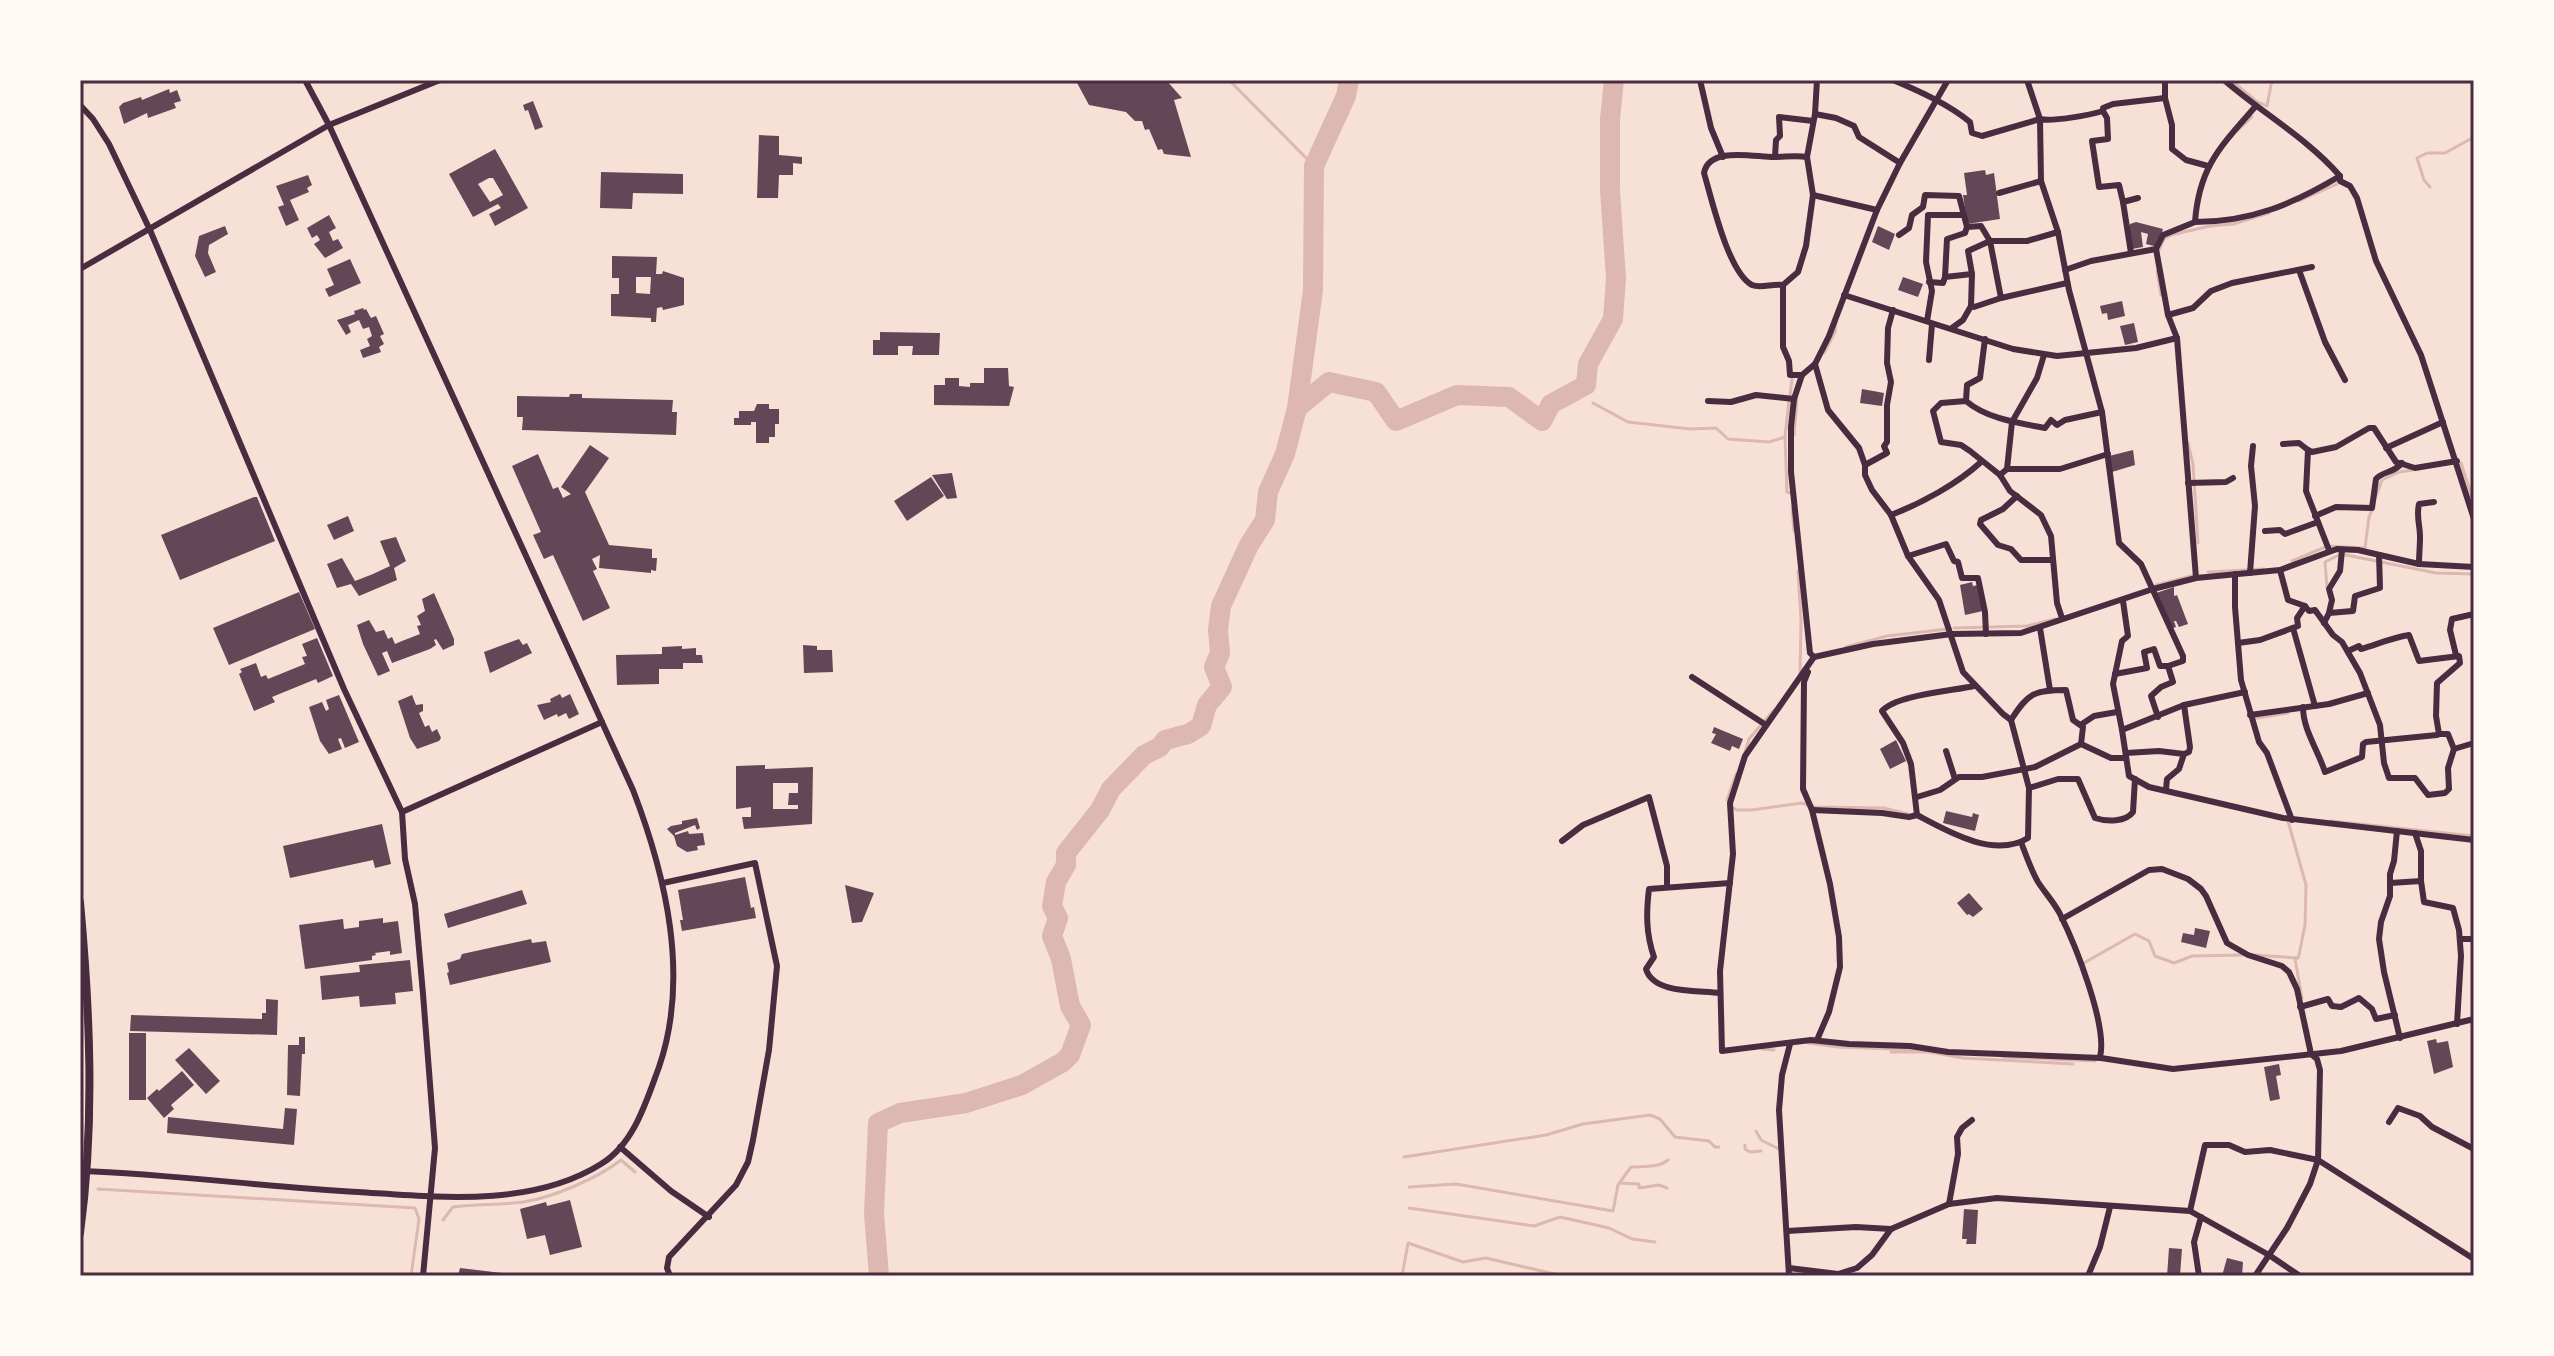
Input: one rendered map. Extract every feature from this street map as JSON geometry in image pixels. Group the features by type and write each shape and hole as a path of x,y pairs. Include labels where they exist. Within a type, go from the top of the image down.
{"street":[{"path":"84,1171 431,1197 505,1194 548,1187 603,1163 627,1139 645,1107 671,1022 671,935 651,835 329,125 305,80"},
{"path":"80,269 329,125 440,80"},
{"path":"1700,80 1711,128 1723,157"},
{"path":"1802,375 1790,375 1789,361 1783,347 1783,285 1798,272 1806,246 1813,195 1807,157 1817,80"},
{"path":"1893,80 1937,100 1970,122 1972,133 1982,136 2040,119 2059,120 2103,111 2103,108 2113,104 2165,98"},
{"path":"1814,657 1810,653 1791,472 1794,399 1802,375 1815,364 1877,210 1948,80"},
{"path":"2027,80 2040,119 2041,181 2058,232 2067,283 2102,412 2119,543 2141,564 2183,656 2183,661 2160,666 2154,649 2144,652 2147,668 2115,674"},
{"path":"2165,80 2165,98 2172,125 2172,149 2186,160 2208,166"},
{"path":"2224,80 2255,107 2320,154 2357,198 2376,261 2421,355 2474,519"},
{"path":"80,105 109,144 150,230 338,676 402,812 405,859 415,904 435,1148 423,1276"},
{"path":"2195,222 2197,195 2208,166 2255,107"},
{"path":"2103,111 2107,118 2108,139 2092,141 2099,187 2119,185 2131,253"},
{"path":"1775,157 1776,140 1780,136 1779,117 1836,118 1854,126 1859,137 1900,163"},
{"path":"1783,285 1756,287 1745,280 1734,265 1704,173 1707,164 1723,157 1747,154 1807,157"},
{"path":"2196,578 2177,338 2168,315 2156,249 2163,235 2195,222 2226,222 2255,216 2307,196 2340,176"},
{"path":"1999,193 2041,181"},
{"path":"1813,195 1877,210"},
{"path":"1899,235 1909,228 1912,215 1923,207 1925,195 1959,196 1967,227 1965,233 1947,239 1943,283 1929,282"},
{"path":"2123,202 2138,198"},
{"path":"1929,360 1932,291 1926,262 1928,215 1963,215"},
{"path":"1967,227 1981,226 1990,241 2001,298"},
{"path":"1952,328 1963,320 1971,306 1972,274 1968,251 1990,241 2027,241 2058,232"},
{"path":"2065,270 2091,261 2156,249"},
{"path":"2168,315 2193,308 2211,291 2232,283 2312,267"},
{"path":"2299,270 2325,342 2345,380"},
{"path":"1945,277 1972,274"},
{"path":"1971,306 2067,283"},
{"path":"1844,295 2013,349 2044,355 2136,348 2177,338"},
{"path":"1865,465 1887,453 1884,446 1887,442 1887,405 1891,382 1887,363 1888,328 1893,310"},
{"path":"1966,401 1967,385 1980,378 1985,339"},
{"path":"2007,469 2012,422 2037,378 2044,355"},
{"path":"1812,810 1917,815 1962,839 1999,844 2021,842 2028,838 2029,788 2011,720 1963,672 1939,600 1908,556 1891,515 1872,490 1859,448 1828,410 1815,364"},
{"path":"1708,401 1731,402 1756,395 1794,399"},
{"path":"2062,618 2057,603 2051,536 2041,515 2010,491 2000,475 1961,445 1941,442 1933,411 1941,403 1966,401 1973,407 2012,422 2045,428 2051,420 2057,425 2065,420 2102,412"},
{"path":"2386,448 2443,422"},
{"path":"2283,444 2299,443 2312,452 2336,447 2374,428 2396,462 2415,468 2457,461"},
{"path":"2250,573 2255,506 2251,466 2253,446"},
{"path":"2308,450 2306,491 2329,550"},
{"path":"2000,475 2007,469 2060,469 2108,454"},
{"path":"1891,515 1969,473 1981,462"},
{"path":"2265,531 2280,530 2285,534 2336,507 2372,508 2376,479 2394,472 2402,463"},
{"path":"2188,483 2226,482 2233,478"},
{"path":"2017,496 2003,509 1981,520 1980,524 1998,545 2011,549 2021,560 2053,560"},
{"path":"2419,564 2421,532 2417,526 2417,509 2419,504 2434,502"},
{"path":"1908,556 1946,544 1954,561 1958,562 1962,578 1978,578 1986,634"},
{"path":"2474,567 2419,564 2379,555 2329,550 2280,570 2196,578 2153,589 2021,633 1952,634 1873,644 1814,657 1745,756 1730,803 1733,854 1720,993 1722,1051 1817,1040 1910,1046 1948,1052 2100,1057 2173,1069 2341,1051 2472,1019 2474,1029"},
{"path":"2324,623 2332,600 2329,589 2340,571 2342,550"},
{"path":"2329,613 2353,611 2355,596 2380,588 2379,555"},
{"path":"2280,570 2288,600 2305,606 2309,611 2315,610 2348,651 2368,693 2383,739 2387,776 2390,779 2415,778 2428,795 2445,793 2449,789 2448,768 2454,749 2448,734 2383,739 2364,743 2362,757 2325,772 2318,749 2309,737 2303,707"},
{"path":"2235,574 2241,680 2250,715 2292,820"},
{"path":"2123,601 2128,636 2122,641 2113,684 2127,772 2135,779 2149,787 2292,820 2474,840"},
{"path":"2238,643 2260,640 2299,626 2297,618 2305,606"},
{"path":"2456,655 2450,630 2452,619 2474,614"},
{"path":"2040,628 2050,690"},
{"path":"2293,628 2315,706"},
{"path":"2348,651 2359,646 2365,648 2383,639 2409,635 2419,661 2456,655 2461,658 2460,663 2437,683 2439,734"},
{"path":"1814,657 1804,682 1803,789 1812,810 1830,884 1839,937 1840,967 1829,1012 1817,1040"},
{"path":"2158,717 2151,696 2173,682 2168,666"},
{"path":"1692,677 1766,725"},
{"path":"1917,815 1911,764 1903,743 1882,711 1885,707 1915,696 1974,686"},
{"path":"2011,720 2024,698 2032,693 2066,690 2073,720 2082,724"},
{"path":"2122,730 2184,705 2245,692"},
{"path":"2250,715 2315,706 2368,693"},
{"path":"1917,797 1940,790 1967,775 1982,777 2026,769 2050,761 2081,744 2111,758 2159,751 2184,754 2189,752 2190,739 2184,705"},
{"path":"2082,724 2094,716 2117,712"},
{"path":"402,812 602,722"},
{"path":"2081,744 2082,724"},
{"path":"2454,749 2474,743"},
{"path":"1946,751 1955,779"},
{"path":"2166,789 2167,779 2179,769 2184,754"},
{"path":"2029,788 2058,779 2078,779 2095,818 2114,820 2125,819 2133,812 2135,779"},
{"path":"1562,841 1583,825 1649,797 1667,866 1667,887"},
{"path":"2397,831 2390,896 2379,939 2400,1038"},
{"path":"2415,833 2421,851 2424,902 2453,908 2460,939 2457,1024"},
{"path":"2021,842 2039,883 2062,919 2099,1023 2103,1047 2100,1057"},
{"path":"663,883 755,863 777,966 763,1092 748,1162 736,1185 669,1257 667,1268 670,1276"},
{"path":"2062,919 2156,868 2188,879 2201,889 2227,943 2235,950 2282,966 2289,972 2297,989 2311,1054 2319,1062 2318,1160 2299,1207 2255,1276"},
{"path":"2390,883 2421,881"},
{"path":"1720,993 1662,986 1649,978 1647,973 1654,957 1647,926 1649,889 1730,883"},
{"path":"80,902 88,1005 90,1099 80,1233"},
{"path":"2460,939 2474,939"},
{"path":"2300,1007 2328,999 2332,1006 2339,1008 2359,998 2372,1009 2376,1019 2395,1015"},
{"path":"1789,1276 1779,1110 1782,1075 1790,1044"},
{"path":"2389,1122 2398,1108 2412,1112 2474,1149"},
{"path":"1949,1204 1958,1154 1957,1137 1972,1120"},
{"path":"2190,1211 2201,1155 2207,1143 2229,1145 2245,1152 2270,1150 2318,1160 2474,1259"},
{"path":"620,1147 671,1191 709,1217"},
{"path":"1787,1231 1856,1227 1891,1229 1949,1204 1997,1198 2190,1211 2300,1276"},
{"path":"2088,1276 2100,1247 2110,1207"},
{"path":"2199,1276 2194,1242 2201,1217"},
{"path":"1789,1268 1838,1274 1857,1268 1872,1255 1891,1229"}],"building":[{"path":"1166,80 1182,98 1174,100 1191,157 1164,154 1162,149 1158,150 1149,129 1145,130 1142,121 1135,121 1126,112 1089,105 1076,81"},
{"path":"169,89 170,93 177,90 181,101 174,103 176,108 148,118 147,113 124,124 119,107 123,103 141,97 142,100"},
{"path":"533,101 543,127 535,130 523,105"},
{"path":"759,135 779,136 779,155 802,157 802,164 793,163 793,175 779,175 778,198 757,198"},
{"path":"495,149 528,208 495,226 489,214 501,208 498,204 473,217 449,174","holes":["493,178 503,195 490,202 478,184"]},
{"path":"1985,170 1986,175 1994,173 2000,219 1967,224 1964,173"},
{"path":"601,172 683,174 683,194 633,193 632,209 600,208"},
{"path":"308,175 312,185 307,188 309,192 290,200 299,220 286,226 278,207 284,205 276,186"},
{"path":"329,215 336,228 329,232 333,241 338,239 343,248 325,258 314,244 320,240 317,235 312,238 307,228"},
{"path":"2136,222 2163,229 2158,247 2146,244 2148,234 2141,232 2143,247 2132,249 2128,232 2130,224"},
{"path":"225,226 228,234 209,245 208,253 216,272 205,277 195,256 199,236"},
{"path":"1878,226 1895,234 1889,250 1872,242"},
{"path":"612,256 657,257 656,274 663,271 684,278 684,305 663,310 662,307 657,308 656,322 651,322 651,318 611,316 611,294 619,294 619,278 612,278","holes":["636,277 651,277 650,294 636,293"]},
{"path":"350,259 361,283 329,297 325,289 334,285 327,269"},
{"path":"1903,277 1923,284 1918,297 1898,290"},
{"path":"2122,301 2125,316 2108,320 2107,313 2102,314 2100,306"},
{"path":"363,308 371,318 376,316 384,334 380,336 384,344 379,347 381,352 363,358 360,350 370,346 367,339 372,336 369,327 363,329 359,320 348,325 351,332 346,335 337,320"},
{"path":"2134,323 2138,342 2125,345 2120,326"},
{"path":"880,332 940,333 939,355 912,355 913,346 898,346 898,355 873,355 873,340 880,340"},
{"path":"984,368 1008,368 1009,386 1014,387 1009,406 934,405 934,385 945,385 945,378 959,378 959,386 984,383"},
{"path":"1862,389 1884,393 1882,406 1860,403"},
{"path":"570,394 582,394 582,398 673,400 672,412 677,412 676,435 522,430 523,417 517,417 517,396 569,397"},
{"path":"757,404 769,404 769,409 779,409 779,424 775,424 775,437 769,437 769,443 756,443 756,422 734,425 739,411 754,411"},
{"path":"590,445 609,458 585,492 609,545 652,549 652,558 657,558 656,571 651,570 651,573 599,568 600,555 592,559 597,569 593,571 610,608 583,621 553,555 544,559 533,535 541,532 512,466 538,454 553,489 558,487 563,498 571,494 561,487"},
{"path":"2133,450 2135,465 2112,472 2109,456"},
{"path":"952,473 957,498 947,499 932,475"},
{"path":"931,477 944,496 907,521 894,501"},
{"path":"257,497 275,541 180,580 161,535"},
{"path":"348,516 354,531 334,540 327,525"},
{"path":"396,537 406,561 394,568 397,580 359,596 351,584 337,588 327,564 342,558 355,581 373,574 390,566 380,541"},
{"path":"1972,582 1973,586 1978,585 1983,611 1965,615 1960,585"},
{"path":"2174,587 2174,596 2177,595 2188,624 2179,627 2174,621 2176,627 2170,629 2156,593"},
{"path":"299,592 315,629 229,665 213,628"},
{"path":"434,593 454,645 443,650 436,639 436,645 430,649 392,663 387,651 382,653 390,671 378,676 357,625 369,620 376,632 384,630 388,639 392,637 395,644 420,634 417,626 421,625 417,616 425,611 422,599"},
{"path":"317,638 333,676 318,683 316,679 272,697 275,702 254,711 239,674 242,672 240,669 256,663 261,677 266,675 268,679 305,664 302,657 307,656 302,644"},
{"path":"519,639 523,645 527,643 532,653 490,673 484,652"},
{"path":"803,645 817,646 817,650 832,650 833,672 804,673"},
{"path":"682,646 682,649 696,648 696,655 702,655 703,663 683,663 683,669 659,669 659,684 617,685 616,655 662,654 662,647"},
{"path":"560,694 562,698 570,694 579,714 569,719 566,713 558,717 557,714 544,720 537,705 551,702 550,699"},
{"path":"339,695 359,742 345,748 341,738 338,739 342,749 329,754 320,741 309,707 322,702 326,711 329,709 326,700"},
{"path":"412,695 416,705 423,704 423,711 419,713 425,727 429,725 432,732 437,729 441,738 417,749 410,738 398,701"},
{"path":"1714,727 1743,739 1739,749 1732,746 1730,751 1711,743 1716,734 1712,733"},
{"path":"1896,740 1906,761 1890,769 1880,749"},
{"path":"765,765 765,769 813,767 812,824 744,829 742,817 751,817 751,807 736,809 736,766","holes":["773,783 798,783 798,793 789,793 788,805 798,805 798,809 773,809"]},
{"path":"1946,811 1972,817 1973,813 1979,815 1975,831 1943,823"},
{"path":"697,818 700,828 697,830 695,825 675,833 703,833 705,845 687,852 677,846 674,836 667,829"},
{"path":"382,824 391,864 375,868 373,860 290,878 283,846"},
{"path":"745,877 756,918 682,931 678,890"},
{"path":"845,885 874,893 862,922 852,923"},
{"path":"522,890 527,904 448,928 444,914"},
{"path":"1969,893 1983,909 1973,917 1967,915 1957,903"},
{"path":"383,918 383,923 398,921 402,953 375,953 372,960 305,969 299,925 343,919 344,929 359,927 359,921"},
{"path":"2195,928 2210,931 2206,948 2181,942 2183,933 2194,935"},
{"path":"531,939 532,943 546,941 551,962 450,985 447,963 460,959 462,954"},
{"path":"410,960 413,991 395,993 396,1004 360,1007 359,996 322,1000 320,976 360,972 359,965"},
{"path":"266,999 278,1000 277,1035 130,1031 131,1015 262,1019 262,1013 266,1013"},
{"path":"129,1033 146,1033 146,1100 129,1100"},
{"path":"299,1037 305,1037 300,1096 287,1095 288,1045 299,1045"},
{"path":"2436,1039 2437,1043 2448,1041 2453,1067 2434,1074 2427,1041"},
{"path":"189,1048 220,1081 206,1094 175,1060"},
{"path":"2279,1064 2281,1075 2276,1076 2280,1099 2270,1101 2264,1067"},
{"path":"182,1071 194,1085 171,1105 174,1109 164,1118 147,1098"},
{"path":"285,1108 297,1109 294,1145 167,1133 168,1117 283,1129"},
{"path":"570,1200 582,1247 550,1255 545,1235 527,1239 520,1209"},
{"path":"1964,1209 1978,1210 1976,1244 1966,1244 1967,1239 1962,1239"},
{"path":"2169,1248 2182,1249 2180,1276 2167,1276"},
{"path":"2227,1258 2243,1262 2242,1276 2222,1276"},
{"path":"460,1268 511,1274 511,1276 458,1276"}],"waterway":[{"path":"1229,80 1314,166"},
{"path":"879,1276 874,1214 878,1123 900,1113 966,1103 1022,1085 1070,1055 1081,1025 1070,1006 1061,959 1052,936 1058,918 1052,906 1056,882 1066,865 1066,853 1100,810 1111,789 1144,755 1160,747 1165,740 1188,734 1201,726 1207,705 1222,687 1214,667 1220,653 1218,630 1221,606 1249,545 1265,520 1268,492 1285,454 1297,408 1313,290 1314,166 1346,96 1349,80"},
{"path":"1297,408 1329,382 1376,392 1396,421 1457,395 1509,397 1542,421 1551,404 1586,385 1588,364 1613,319 1616,278 1610,191 1610,119 1614,80"},
{"path":"2231,80 2267,106 2272,80"},
{"path":"2237,131 2252,117"},
{"path":"2430,187 2424,180 2417,158 2427,153 2445,153 2474,137"},
{"path":"2299,201 2337,184"},
{"path":"2158,252 2164,239 2171,235 2233,224 2269,213"},
{"path":"2157,271 2161,295"},
{"path":"1824,353 1835,332 1836,323"},
{"path":"1790,396 1792,379"},
{"path":"1794,435 1797,399"},
{"path":"1789,400 1785,437 1787,492 1791,493"},
{"path":"1593,403 1628,422 1690,429 1716,428 1728,439 1769,442 1785,437"},
{"path":"2188,443 2193,464 2198,543"},
{"path":"2461,463 2474,503"},
{"path":"2375,499 2382,480 2413,470"},
{"path":"1792,508 1794,531"},
{"path":"2292,561 2328,546 2365,548 2372,510"},
{"path":"2327,588 2325,562 2341,554 2436,573 2474,574"},
{"path":"2208,572 2263,569"},
{"path":"1798,571 1800,675"},
{"path":"2156,585 2195,575"},
{"path":"1954,628 2027,626 2055,619"},
{"path":"1846,647 1887,636 1948,629"},
{"path":"1745,752 1749,739 1774,710"},
{"path":"2252,719 2288,713"},
{"path":"1727,800 1736,774"},
{"path":"1731,807 1752,810 1802,803 1815,807 1884,808 1908,814"},
{"path":"2255,955 2298,958 2299,955 2305,925 2306,885 2288,821"},
{"path":"2331,821 2474,836"},
{"path":"2082,964 2135,934 2149,941 2155,956 2174,963 2192,956 2244,955"},
{"path":"2295,959 2302,998"},
{"path":"1808,1043 1916,1050"},
{"path":"1762,1049 1774,1050"},
{"path":"1891,1052 1929,1052 1963,1058 2073,1064"},
{"path":"2003,1057 2095,1061"},
{"path":"1404,1157 1546,1135 1583,1124 1650,1115 1660,1119 1675,1137 1709,1141 1719,1147"},
{"path":"1756,1131 1761,1140 1779,1149"},
{"path":"1745,1145 1750,1152 1761,1151"},
{"path":"443,1220 453,1207 523,1202 561,1192 621,1160 635,1172"},
{"path":"1409,1187 1456,1184 1613,1211 1618,1185 1631,1167 1655,1165 1668,1160"},
{"path":"1620,1183 1639,1184 1639,1188 1659,1185 1667,1188"},
{"path":"98,1189 415,1208 419,1219 411,1276"},
{"path":"1409,1208 1534,1226 1560,1217 1609,1228 1632,1239 1655,1242"},
{"path":"1402,1276 1408,1243 1463,1262 1486,1258 1563,1276"}]}
